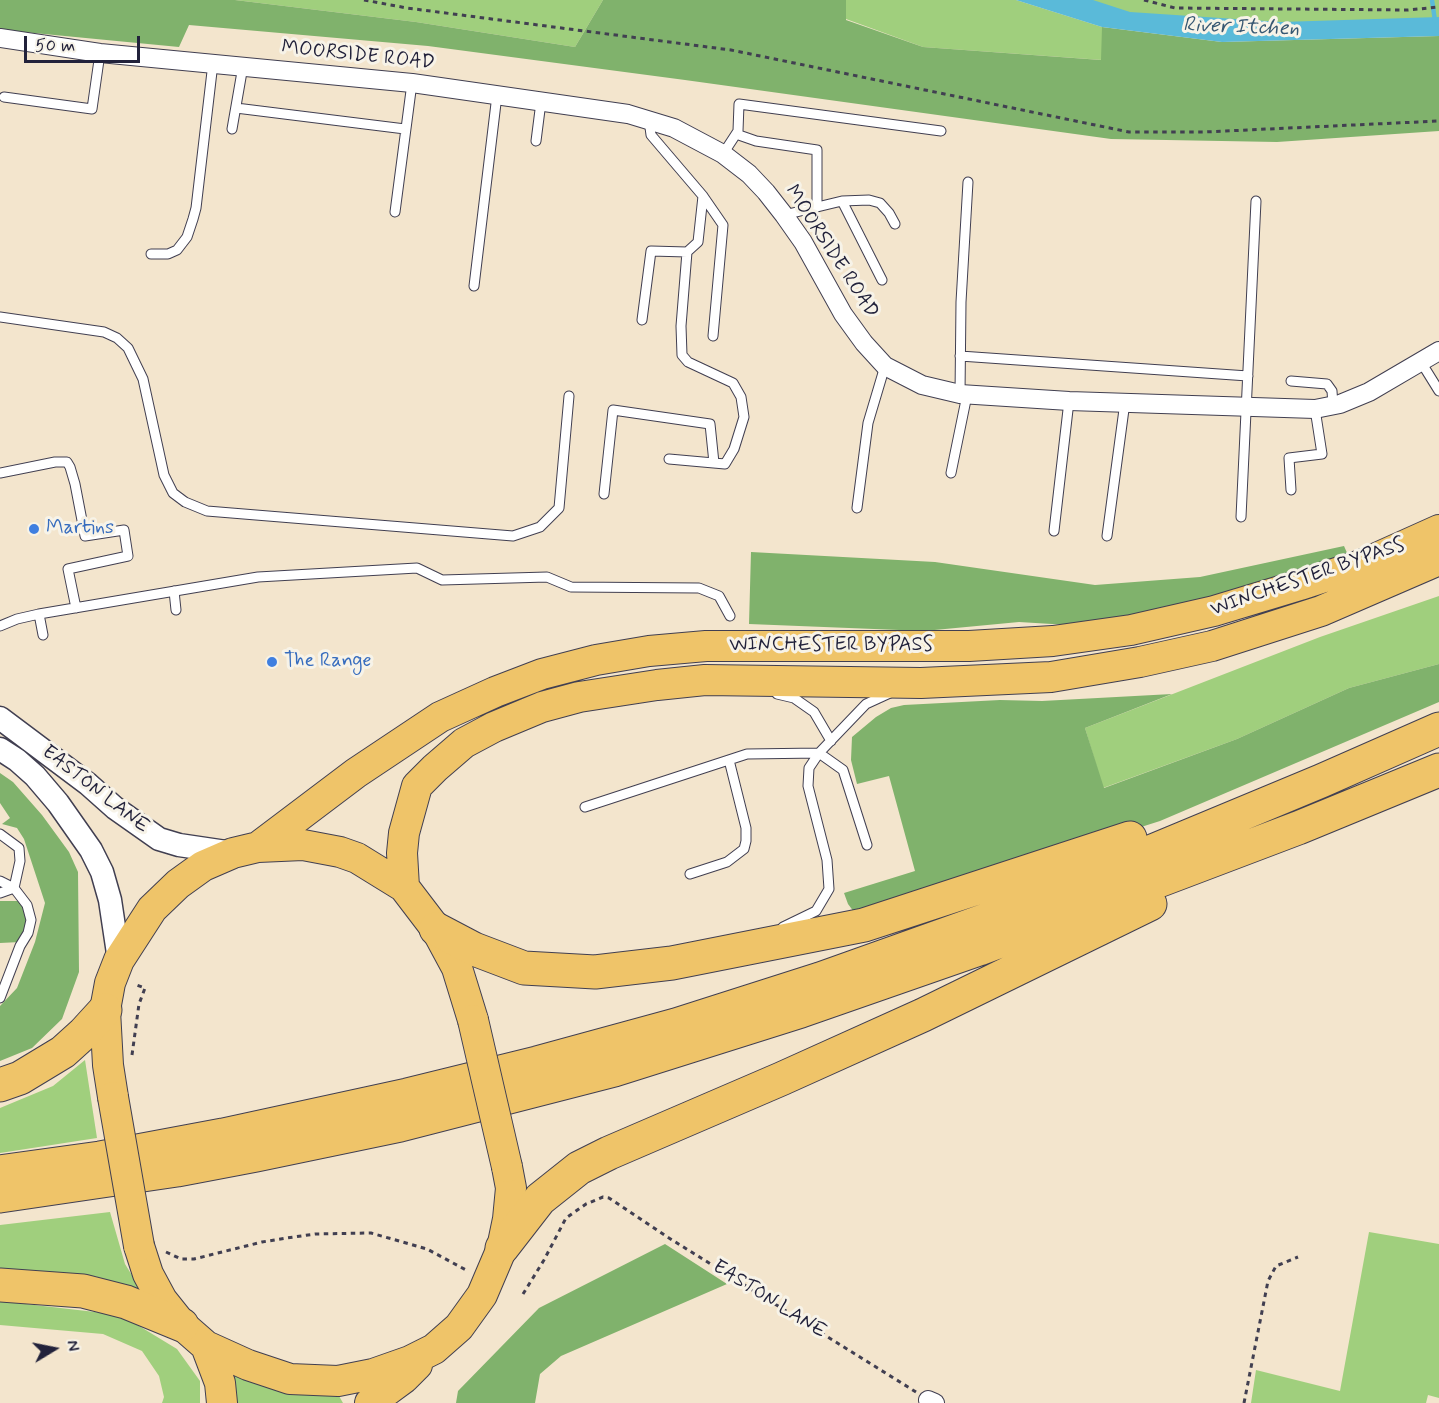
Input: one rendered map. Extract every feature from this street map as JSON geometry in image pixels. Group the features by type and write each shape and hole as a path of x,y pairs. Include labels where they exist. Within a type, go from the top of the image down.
{"highway":[{"name":"WINCHESTER BYPASS","path":"245,850 440,717 542,674 596,660 649,651 706,646 969,646 1053,640 1131,630 1214,611 1300,585 1361,565 1439,530"},
{"name":"WINCHESTER BYPASS","path":"404,887 402,852 404,833 417,786 464,743 494,727 542,707 579,697 705,680 921,683 1051,677 1140,662 1212,646 1321,610 1439,560"},
{"path":"436,929 474,949 524,968 595,972 672,963 730,953 864,925 1085,854 1191,816 1405,729 1439,720"},
{"path":"0,1172 110,1156 234,1133 407,1095 676,1025 820,979 994,917 1321,782 1439,729"},
{"path":"0,1196 177,1170 400,1125 614,1070 801,1011 980,949 1298,828 1439,771"},
{"path":"501,1248 540,1199 579,1168 923,1014 1189,885 1298,828"},
{"path":"370,1403 404,1378 459,1327 482,1295 501,1248 508,1220 511,1188 507,1167 473,1020 457,968 436,929 404,887 357,858 340,852 303,846 245,850 203,866 178,884 152,909 125,972 110,983 105,1010 108,1065 113,1097 150,1247 148,1274 162,1300 182,1325 206,1346 248,1365 290,1379 338,1381 373,1374 410,1361 434,1349"},
{"path":"0,1086 20,1078 63,1052 105,1010"},
{"path":"0,1285 83,1291 126,1302 182,1325"},
{"path":"206,1346 220,1383 222,1403"}],"street":[{"name":"MOORSIDE ROAD","path":"0,38 100,53 243,66 497,95 628,114 674,128 723,154 748,174 784,214 803,242 843,314 864,343 885,366 922,385 963,395 1069,401 1324,407 1369,392 1439,351"},
{"name":"EASTON LANE","path":"0,718 88,784 128,818 159,839 179,845 245,850"},
{"name":"EASTON LANE","path":"0,749 35,776 58,803 91,850 102,872 110,900 125,972"}],"lane":[{"path":"4,97 92,109 100,53"},
{"path":"151,254 168,254 177,250 187,237 193,219 213,63"},
{"path":"232,129 243,66"},
{"path":"395,212 412,84"},
{"path":"474,286 497,95"},
{"path":"536,141 541,102"},
{"path":"723,154 738,131 739,104 941,131"},
{"path":"236,108 405,129"},
{"path":"649,120 651,135 703,196 723,225 713,336"},
{"path":"736,134 756,141 817,150 817,206"},
{"path":"951,473 963,395 960,356 961,302 968,182"},
{"path":"669,459 724,464 734,449 744,417 741,398 733,383 688,362 682,355 681,326 687,252 698,242 703,196"},
{"path":"784,214 842,201 869,200 880,203 895,224"},
{"path":"842,201 882,280"},
{"path":"1241,517 1256,201"},
{"path":"642,320 651,251 687,252"},
{"path":"0,317 104,332 117,338 128,348 143,379 164,476 173,493 185,502 207,511 513,536 540,527 559,508 568,396"},
{"path":"960,356 1248,376"},
{"path":"1421,362 1439,391"},
{"path":"857,508 868,423 885,366"},
{"path":"1291,381 1327,384 1332,391 1324,407 1322,454 1289,458 1291,490"},
{"path":"1054,531 1069,401"},
{"path":"1107,536 1125,402"},
{"path":"604,494 612,410 710,424 714,463"},
{"path":"0,473 55,462 67,462 75,483 85,536 124,530 128,556 68,569 76,608"},
{"path":"0,626 39,614 258,577 417,568 442,580 547,577 571,587 699,588 719,596 730,616"},
{"path":"174,591 176,610"},
{"path":"39,614 43,635"},
{"path":"705,680 794,698 814,712 831,741"},
{"path":"800,778 819,753 866,704 889,693 921,683"},
{"path":"585,807 747,754 819,753 843,770 867,845"},
{"path":"690,874 727,862 744,849 746,828 729,760"},
{"path":"777,930 816,911 829,889 827,860 808,786 809,768"},
{"path":"1,836 19,848 20,861 14,888"},
{"path":"0,881 14,888 27,905 31,920 0,998"},
{"path":"0,892 14,888"},
{"path":"730,953 768,934"}],"path":[{"path":"364,0 407,8 731,50 1129,132 1204,132 1439,122"},
{"path":"1144,0 1175,8 1408,10 1439,7"},
{"path":"125,972 145,988 139,1004 131,1063"},
{"name":"EASTON LANE","path":"523,1294 566,1218 586,1204 603,1197 609,1198 669,1238 932,1401"},
{"path":"150,1247 181,1259 194,1259 287,1238 315,1234 371,1233 427,1249 472,1274"},
{"path":"1244,1403 1268,1281 1275,1266 1298,1257"}],"green space":[{"path":"0,0 235,0 416,22 575,47 603,0 846,0 846,20 923,47 1101,60 1102,27 1222,42 1439,36 1439,131 1277,142 1111,139 428,46 189,25 179,47 13,31 0,29"},
{"path":"235,0 603,0 575,47 416,22"},
{"path":"846,0 1016,0 1102,27 1102,60 923,47 846,19"},
{"path":"1046,0 1439,0 1439,27 1230,28"},
{"path":"1344,546 1351,562 1101,627 1019,622 924,631 749,624 751,552 935,562 1095,585 1200,577"},
{"path":"1439,596 1439,664 1349,688 1237,739 1103,788 1085,728 1320,637"},
{"path":"1439,664 1439,702 1160,821 927,895 854,912 848,904 844,893 915,871 889,776 857,784 851,760 852,737 891,708 904,705 1000,700 1042,701 1172,694 1085,728 1104,788 1237,739 1349,688"},
{"path":"0,773 13,782 42,815 69,852 78,872 79,972 62,1019 32,1048 0,1061 0,1006 17,988 35,942 45,903 24,839 17,828 2,824 10,818 0,803"},
{"path":"0,901 22,901 27,912 26,928 20,942 0,943"},
{"path":"85,1060 97,1138 0,1153 0,1108 53,1086"},
{"path":"110,1212 125,1264 141,1290 94,1276 0,1272 0,1225"},
{"path":"1369,1232 1439,1244 1439,1398 1428,1395 1426,1403 1251,1403 1256,1370 1340,1391"},
{"path":"665,1244 727,1284 561,1356 540,1374 535,1403 456,1403 458,1391 539,1308"},
{"path":"0,1301 121,1315 177,1349 200,1381 200,1403 162,1403 164,1397 159,1376 142,1351 103,1334 0,1325"},
{"path":"227,1370 339,1396 343,1403 230,1403"}],"water":[{"name":"River Itchen","path":"1016,0 1093,0 1130,12 1281,22 1439,17 1439,36 1222,42 1102,27"}],"waterway":[{"path":"1432,0 1435,21"}],"place":[{"name":"Martins","path":"34,529"},
{"name":"The Range","path":"272,662"}]}
